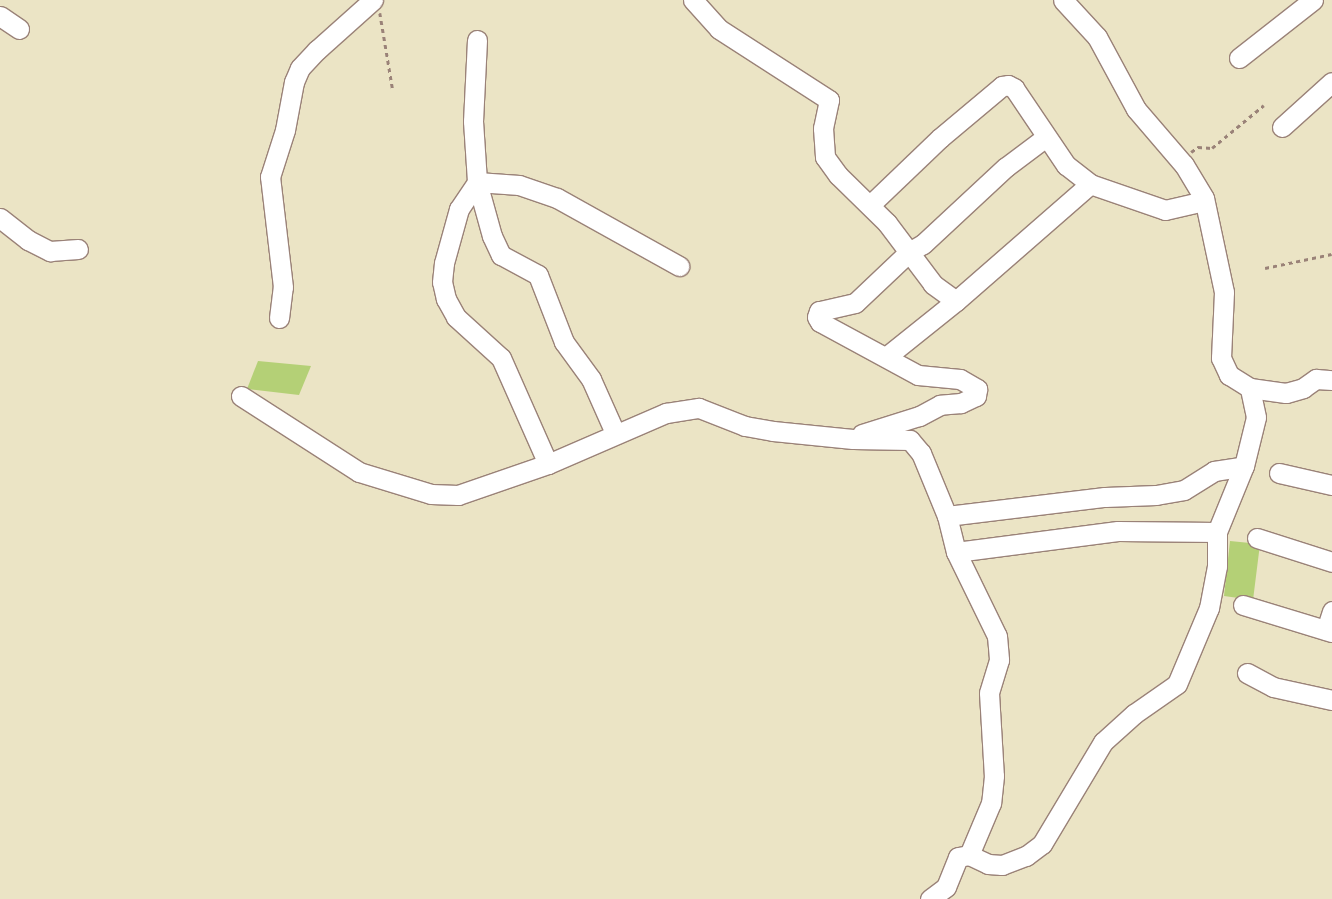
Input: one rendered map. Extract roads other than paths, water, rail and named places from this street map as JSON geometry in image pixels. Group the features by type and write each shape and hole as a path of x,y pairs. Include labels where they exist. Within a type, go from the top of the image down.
{"street":[{"path":"693,0 719,29 829,100 823,128 825,157 838,175 870,205 933,284 956,301"},
{"path":"1063,0 1097,37 1136,109 1184,165 1204,202 1224,292 1221,358 1229,374 1250,388 1286,393 1303,388 1316,379 1332,380"},
{"path":"1239,58 1313,0"},
{"path":"278,318 283,287 270,177 284,130 294,82 300,68 317,50 372,1"},
{"path":"0,16 19,29"},
{"path":"477,40 472,121 476,182 492,236 501,255 538,275 564,342 591,379 614,433"},
{"path":"1282,127 1332,82"},
{"path":"870,205 940,138 1002,86 1014,88 1066,165 1090,184 1165,210 1204,202"},
{"path":"853,440 940,406 961,402 976,396 977,389 972,384 938,375 918,374 836,331 817,317 820,311 855,303 909,252 923,244 1006,168 1046,137"},
{"path":"476,182 503,181 558,198 679,266"},
{"path":"476,182 459,209 444,263 442,282 446,299 456,317 501,358 548,464"},
{"path":"886,357 956,301 1090,184"},
{"path":"0,218 28,240 50,251 78,249"},
{"path":"930,899 946,887 952,876 955,860 969,855 988,864 1002,866 1026,856 1042,844 1103,742 1134,714 1177,684 1209,608 1217,566 1217,532 1244,466 1256,417 1250,388"},
{"path":"241,396 359,472 431,494 458,495 548,464 614,433 666,412 699,408 745,426 853,440 910,440 917,445 947,516 956,552 997,636 999,660 989,693 994,776 991,803 969,855"},
{"path":"947,516 1106,497 1156,495 1184,490 1214,471 1244,466"},
{"path":"1279,473 1332,484"},
{"path":"956,552 1133,530 1217,532"},
{"path":"1257,538 1332,562"},
{"path":"1243,605 1329,631 1332,611"},
{"path":"1247,672 1273,687 1332,700"}]}
